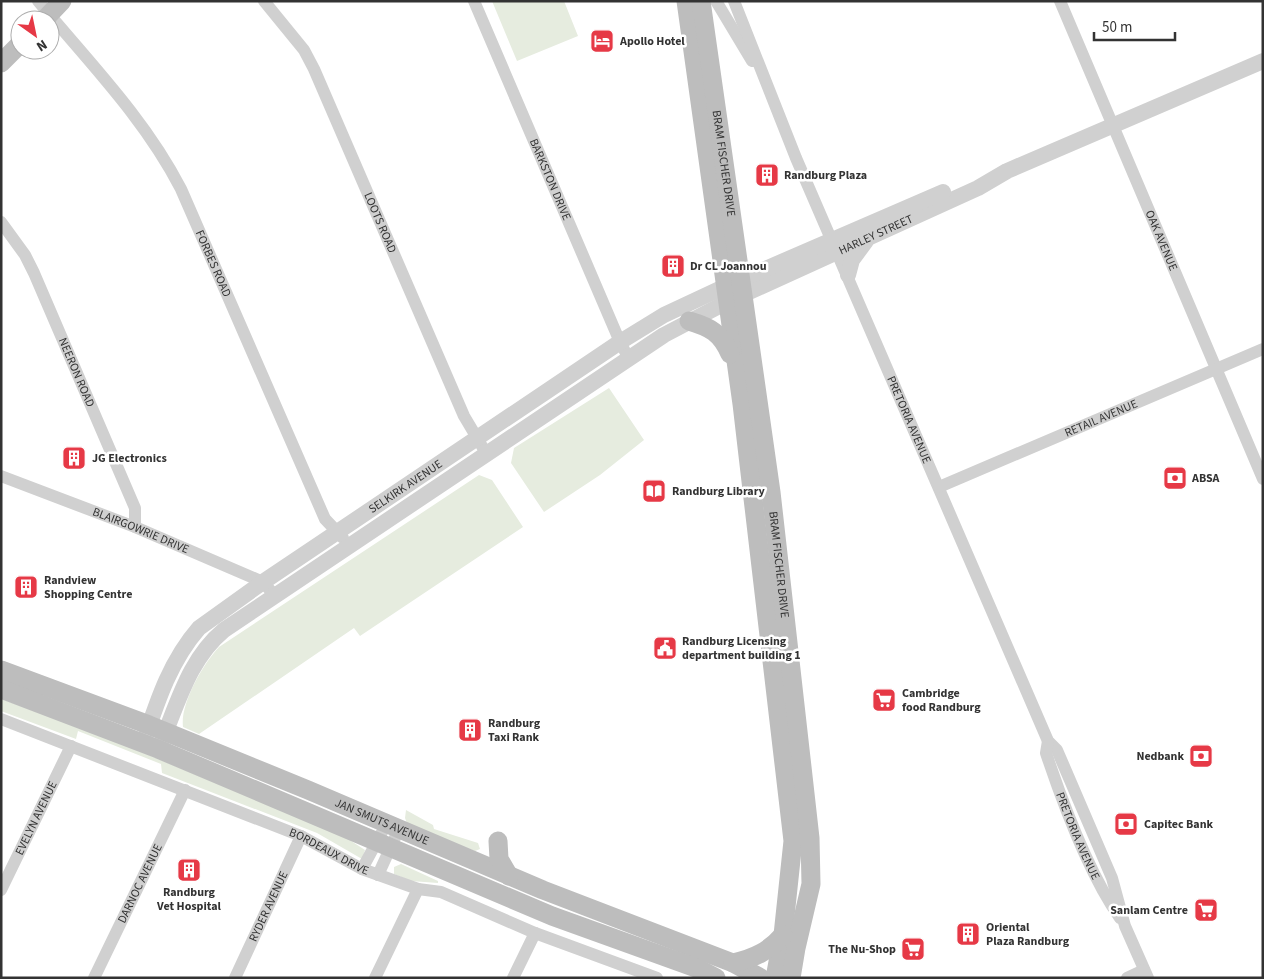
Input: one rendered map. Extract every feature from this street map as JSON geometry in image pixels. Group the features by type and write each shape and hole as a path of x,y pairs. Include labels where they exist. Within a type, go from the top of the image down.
{"main road":[{"name":"BRAM FISCHER DRIVE","path":"686,1 773,511 810,838 812,884 796,948 791,978"},
{"name":"BRAM FISCHER DRIVE","path":"701,1 734,290 736,370 755,507 793,841 783,935 775,978"},
{"path":"1,63 10,54"},
{"path":"688,321 709,327 717,332 726,345 736,370"},
{"name":"JAN SMUTS AVENUE","path":"1,670 154,738 383,846 552,916 663,958 699,969 716,978"},
{"name":"JAN SMUTS AVENUE","path":"1,689 154,738 393,826 509,876 733,963 761,978"},
{"path":"498,841 499,859 509,876"},
{"path":"801,978 812,884"},
{"path":"733,963 760,955 774,946 783,935"}],"street":[{"name":"LOOTS ROAD","path":"264,1 304,50 314,69 460,407 476,439 486,453"},
{"name":"BARKSTON DRIVE","path":"474,1 628,357"},
{"name":"PRETORIA AVENUE","path":"716,1 726,15 771,96"},
{"name":"PRETORIA AVENUE","path":"734,1 771,96 1048,742 1046,753 1077,834 1103,890 1125,926 1146,974"},
{"name":"OAK AVENUE","path":"1060,1 1263,479"},
{"name":"FORBES ROAD","path":"48,9 129,109 163,155 180,189 325,519 350,546"},
{"name":"HARLEY STREET","path":"835,246 870,238 978,188 1007,171 1263,61"},
{"name":"HARLEY STREET","path":"734,290 835,246 974,180 1007,171"},
{"name":"NEERON ROAD","path":"1,222 25,255 34,273 135,508 135,527"},
{"path":"848,275 855,255 870,238"},
{"name":"SELKIRK AVENUE","path":"154,738 170,672 191,637 199,628 263,582 620,342 664,315 734,290"},
{"name":"SELKIRK AVENUE","path":"154,738 209,643 275,596 628,357 688,321 734,290"},
{"name":"RETAIL AVENUE","path":"940,488 1263,349"},
{"name":"BLAIRGOWRIE DRIVE","path":"1,476 135,527 263,582 275,596"},
{"name":"BORDEAUX DRIVE","path":"1,720 301,836 362,869 418,889 440,892 535,932 652,977"},
{"name":"EVELYN AVENUE","path":"1,890 71,746"},
{"name":"DARNOC AVENUE","path":"94,978 185,790"},
{"path":"362,869 383,846 393,826"},
{"name":"RYDER AVENUE","path":"235,978 301,836"},
{"path":"378,875 383,846"},
{"path":"375,978 418,889"},
{"path":"513,978 535,932"},
{"path":"652,977 663,958"},
{"path":"1127,978 1146,974"}],"shaded area":[{"path":"492,1 564,1 578,36 517,61"},
{"path":"609,388 644,440 600,475 544,512 511,463 514,448"},
{"path":"479,475 492,480 523,527 360,636 354,628 199,734 183,727 185,707 189,696 206,663 219,647"},
{"path":"1,699 89,730 345,837 365,850 362,859 317,833 162,773 161,764 78,731 76,739 1,711"},
{"path":"406,810 433,825 434,829 478,843 480,849 475,851 408,826 405,818"},
{"path":"401,864 438,881 438,883 411,881 394,874 394,867"}],"place":[{"name":"Apollo Hotel","path":"602,41"},
{"name":"Randburg Plaza","path":"767,175"},
{"name":"Dr CL Joannou","path":"673,266"},
{"name":"JG Electronics","path":"74,458"},
{"name":"ABSA","path":"1175,478"},
{"name":"Randburg Library","path":"654,491"},
{"name":"Randview Shopping Centre","path":"26,587"},
{"name":"Randburg Licensing department building 1","path":"665,648"},
{"name":"Cambridge food Randburg","path":"884,700"},
{"name":"Randburg Taxi Rank","path":"470,730"},
{"name":"Nedbank","path":"1201,756"},
{"name":"Capitec Bank","path":"1126,824"},
{"name":"Randburg Vet Hospital","path":"189,870"},
{"name":"Sanlam Centre","path":"1206,910"},
{"name":"Oriental Plaza Randburg","path":"968,934"},
{"name":"The Nu-Shop","path":"913,949"}]}
